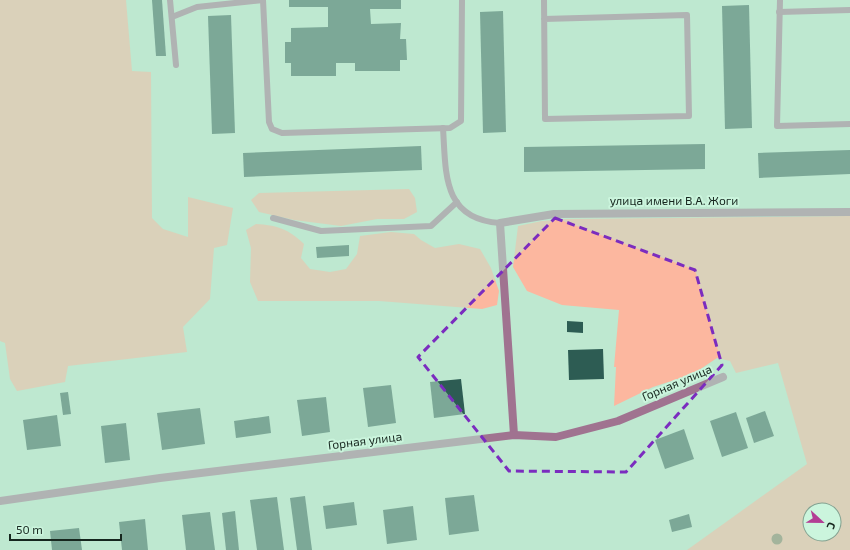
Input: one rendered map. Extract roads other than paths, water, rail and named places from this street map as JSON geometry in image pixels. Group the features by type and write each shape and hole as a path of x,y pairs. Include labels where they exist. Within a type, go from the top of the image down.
{"street":[{"name":"улица имени В.А. Жоги","path":"500,223 554,214 850,212"},
{"path":"500,223 514,435"},
{"name":"Горная улица","path":"0,501 160,478 514,435 556,437 618,421 723,376"}],"lane":[{"path":"170,0 176,65"},
{"path":"172,17 197,7 228,1 263,0 269,122 272,129 282,133 450,128 461,121 462,0"},
{"path":"544,0 544,19 545,119 689,116 687,15 544,19"},
{"path":"780,0 777,126 850,124"},
{"path":"780,12 850,10"},
{"path":"443,128 446,175 450,190 457,202 463,210 473,218 485,222 500,223"},
{"path":"274,218 321,231 431,226 457,202"}]}
